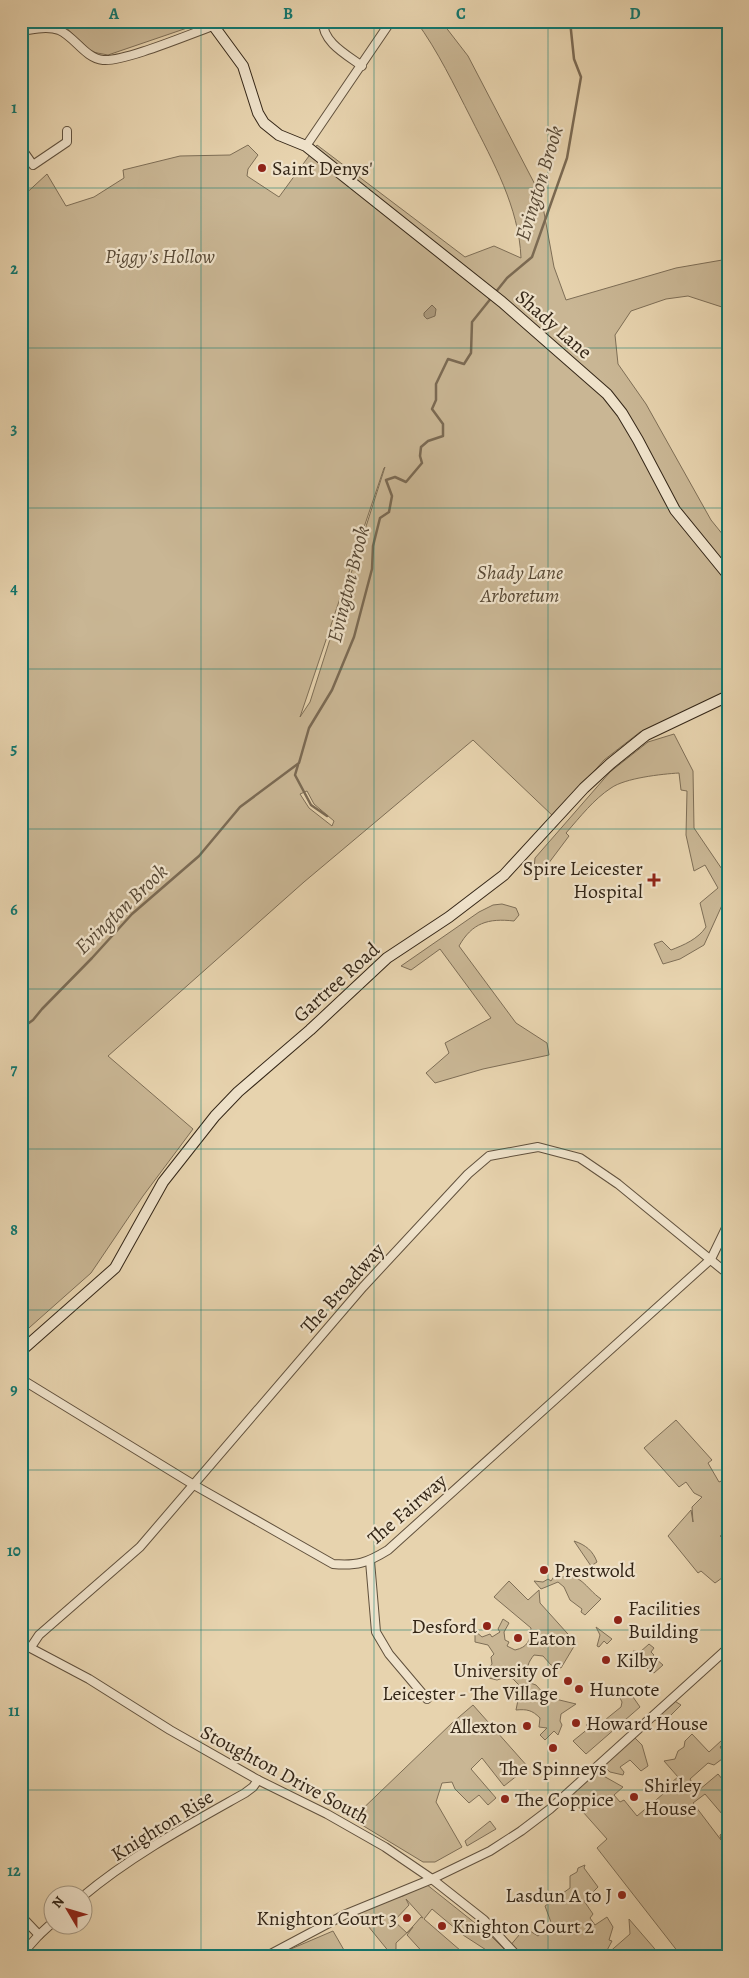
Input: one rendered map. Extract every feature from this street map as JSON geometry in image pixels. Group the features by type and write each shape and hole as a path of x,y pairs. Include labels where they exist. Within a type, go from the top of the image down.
{"main road":[{"name":"Shady Lane","path":"211,24 243,66 258,113 264,123 279,135 306,146 502,302 607,394 638,440 675,510 728,575"},
{"name":"Gartree Road","path":"21,1351 115,1268 163,1182 215,1116 238,1092 310,1030 387,958 450,917 504,874 584,788 610,764 646,735 728,696"}],"street":[{"path":"323,21 325,35 342,52 362,66"},
{"path":"306,146 391,21"},
{"path":"21,31 45,28 59,30 90,54 104,60 128,56 211,24"},
{"path":"21,148 33,165 70,144 67,131"},
{"name":"The Broadway","path":"31,1647 39,1635 140,1547 363,1287 468,1174 489,1156 538,1147 580,1158 618,1184 728,1274"},
{"name":"The Fairway","path":"21,1379 194,1485 333,1564 348,1565 370,1561 388,1550 711,1259 728,1224"},
{"path":"370,1561 376,1632 389,1654 427,1699"},
{"name":"Stoughton Drive South","path":"21,1643 90,1680 170,1730 258,1780 327,1814 377,1842 432,1879 484,1920 518,1957"},
{"path":"265,1957 344,1915 432,1879 490,1851 521,1831 550,1809 728,1648"},
{"name":"Knighton Rise","path":"92,1889 184,1827 246,1793 258,1780"},
{"path":"21,1916 39,1935"},
{"path":"21,1955 42,1932"}],"green space":[{"path":"59,21 192,21 190,27 108,55 92,52"},
{"path":"416,21 441,21 468,56 541,196 554,267 566,300 676,268 728,259 728,309 688,296 666,299 631,311 615,335 618,364 646,404 711,520 728,541 728,693 640,732 604,760 554,817 473,740 304,882 108,1056 193,1129 143,1196 91,1273 21,1335 21,198 47,174 66,206 94,197 124,178 123,170 180,156 230,155 248,145 258,155 248,169 247,176 279,197 317,145 465,257 494,246 521,258 515,221 503,185 488,151 452,81","holes":["384,468 310,702 300,717","307,791 314,804 334,821 332,826 309,808 300,794"]},
{"path":"674,734 693,771 694,828 728,878 728,892 704,945 680,959 663,964 654,944 662,941 671,950 686,944 699,935 706,927 700,903 718,888 705,865 694,871 686,835 687,791 681,790 679,773 634,779 611,788 593,803 566,833 569,836 545,868 534,868 535,858 610,772 648,742"},
{"path":"502,904 516,908 519,915 514,921 496,920 475,927 459,946 516,1023 547,1043 549,1055 483,1069 435,1083 426,1073 449,1053 445,1043 491,1018 440,949 411,970 401,966 479,912 493,905"},
{"path":"676,1420 712,1460 708,1463 719,1482 728,1478 728,1533 720,1536 728,1541 728,1576 726,1575 715,1583 701,1571 698,1573 668,1536 691,1510 693,1522 692,1507 702,1497 694,1493 686,1482 679,1487 644,1448"},
{"path":"574,1541 588,1549 597,1562 591,1566"},
{"path":"555,1575 558,1578 566,1576 577,1579 601,1599 585,1615 581,1612 582,1609 570,1600 564,1587 558,1582 541,1589 534,1581 543,1582 548,1579 551,1581"},
{"path":"509,1581 528,1600 539,1590 540,1603 576,1643 561,1668 551,1665 543,1656 534,1655 528,1665 527,1671 530,1681 527,1685 530,1683 536,1685 547,1697 576,1704 561,1714 560,1721 562,1725 558,1735 554,1731 545,1740 540,1735 547,1728 539,1727 540,1718 529,1711 516,1710 521,1695 518,1691 522,1688 513,1679 506,1677 497,1680 489,1678 487,1671 492,1664 491,1657 494,1654 488,1645 475,1642 475,1631 482,1637 490,1634 492,1637 500,1632 498,1629 503,1619 509,1623 504,1632 505,1640 509,1642 507,1646 515,1650 528,1643 531,1628 494,1597"},
{"path":"596,1627 612,1639 607,1644 604,1641 599,1647 597,1646 600,1635"},
{"path":"649,1644 654,1648 651,1652 654,1655 644,1664 633,1651 640,1652"},
{"path":"656,1659 663,1665 654,1673 647,1668"},
{"path":"620,1685 633,1697 640,1707 586,1754 573,1741 589,1728 586,1725 589,1722 587,1720 592,1715 600,1724 621,1707 622,1702 615,1688"},
{"path":"673,1700 681,1705 662,1724 652,1718"},
{"path":"473,1705 528,1767 504,1786 482,1758 471,1769 496,1798 488,1805 479,1795 469,1803 455,1789 452,1782 442,1783 436,1802 462,1847 435,1862 423,1862 352,1819 452,1723"},
{"path":"692,1734 709,1752 722,1740 724,1743 720,1747 726,1756 714,1765 708,1763 690,1779 699,1790 718,1774 728,1786 728,1821 705,1794 693,1803 721,1840 720,1835 728,1829 728,1840 724,1844 728,1849 728,1957 682,1957 597,1848 607,1839 567,1794 593,1770 623,1787 614,1795 620,1802 624,1800 637,1816 663,1794 661,1791 678,1777 664,1761 675,1759 678,1751 684,1747 685,1741"},
{"path":"632,1735 642,1745 648,1766 641,1771 630,1760 620,1767 624,1772 623,1775 610,1772 601,1764"},
{"path":"490,1821 496,1829 467,1846 465,1841"},
{"path":"585,1865 584,1868 598,1887 584,1901 593,1914 590,1918 595,1925 607,1917 613,1927 609,1940 612,1941 605,1954 600,1957 518,1957 509,1947 525,1928 538,1936 552,1925 545,1906 570,1888 570,1876 577,1872 578,1868"},
{"path":"426,1884 490,1935 509,1954 504,1957 497,1957 463,1935 432,1909 424,1919 468,1957 427,1957 407,1935 421,1917 423,1918 406,1899 409,1905 394,1921 407,1933 396,1943 396,1949 390,1953 355,1910 403,1896"},
{"path":"629,1919 660,1957 608,1957 606,1955 630,1934"},
{"path":"333,1931 348,1957 272,1957"}],"shaded area":[{"path":"432,305 436,309 435,316 427,319 424,313"}],"waterway":[{"name":"Evington Brook","path":"495,293 507,278 532,257 567,158 581,77 574,59 570,21"},
{"name":"Evington Brook","path":"21,1041 27,1034 22,1028 33,1020 132,914 199,856 240,807 299,763 309,728 332,690 354,637 372,569 373,546 380,518 389,512 392,496 386,480 395,477 406,482 422,463 420,456 421,447 428,441 443,436 443,424 432,409 436,400 436,384 448,359 464,364 471,353 472,322 492,297"},
{"path":"298,765 295,775 311,805 327,816"}],"place":[{"name":"Saint Denys'","path":"262,168"},
{"name":"Spire Leicester Hospital","path":"654,880"},
{"name":"Prestwold","path":"544,1570"},
{"name":"Facilities Building","path":"618,1620"},
{"name":"Desford","path":"487,1626"},
{"name":"Eaton","path":"518,1638"},
{"name":"Kilby","path":"606,1660"},
{"name":"University of Leicester - The Village","path":"568,1681"},
{"name":"Huncote","path":"579,1689"},
{"name":"Howard House","path":"576,1723"},
{"name":"Allexton","path":"527,1726"},
{"name":"The Spinneys","path":"553,1748"},
{"name":"Shirley House","path":"634,1797"},
{"name":"The Coppice","path":"505,1799"},
{"name":"Lasdun A to J","path":"622,1895"},
{"name":"Knighton Court 3","path":"407,1918"},
{"name":"Knighton Court 2","path":"442,1926"}],"park label":[{"name":"Piggy's Hollow","path":"160,256"},
{"name":"Shady Lane Arboretum","path":"520,584"}]}
